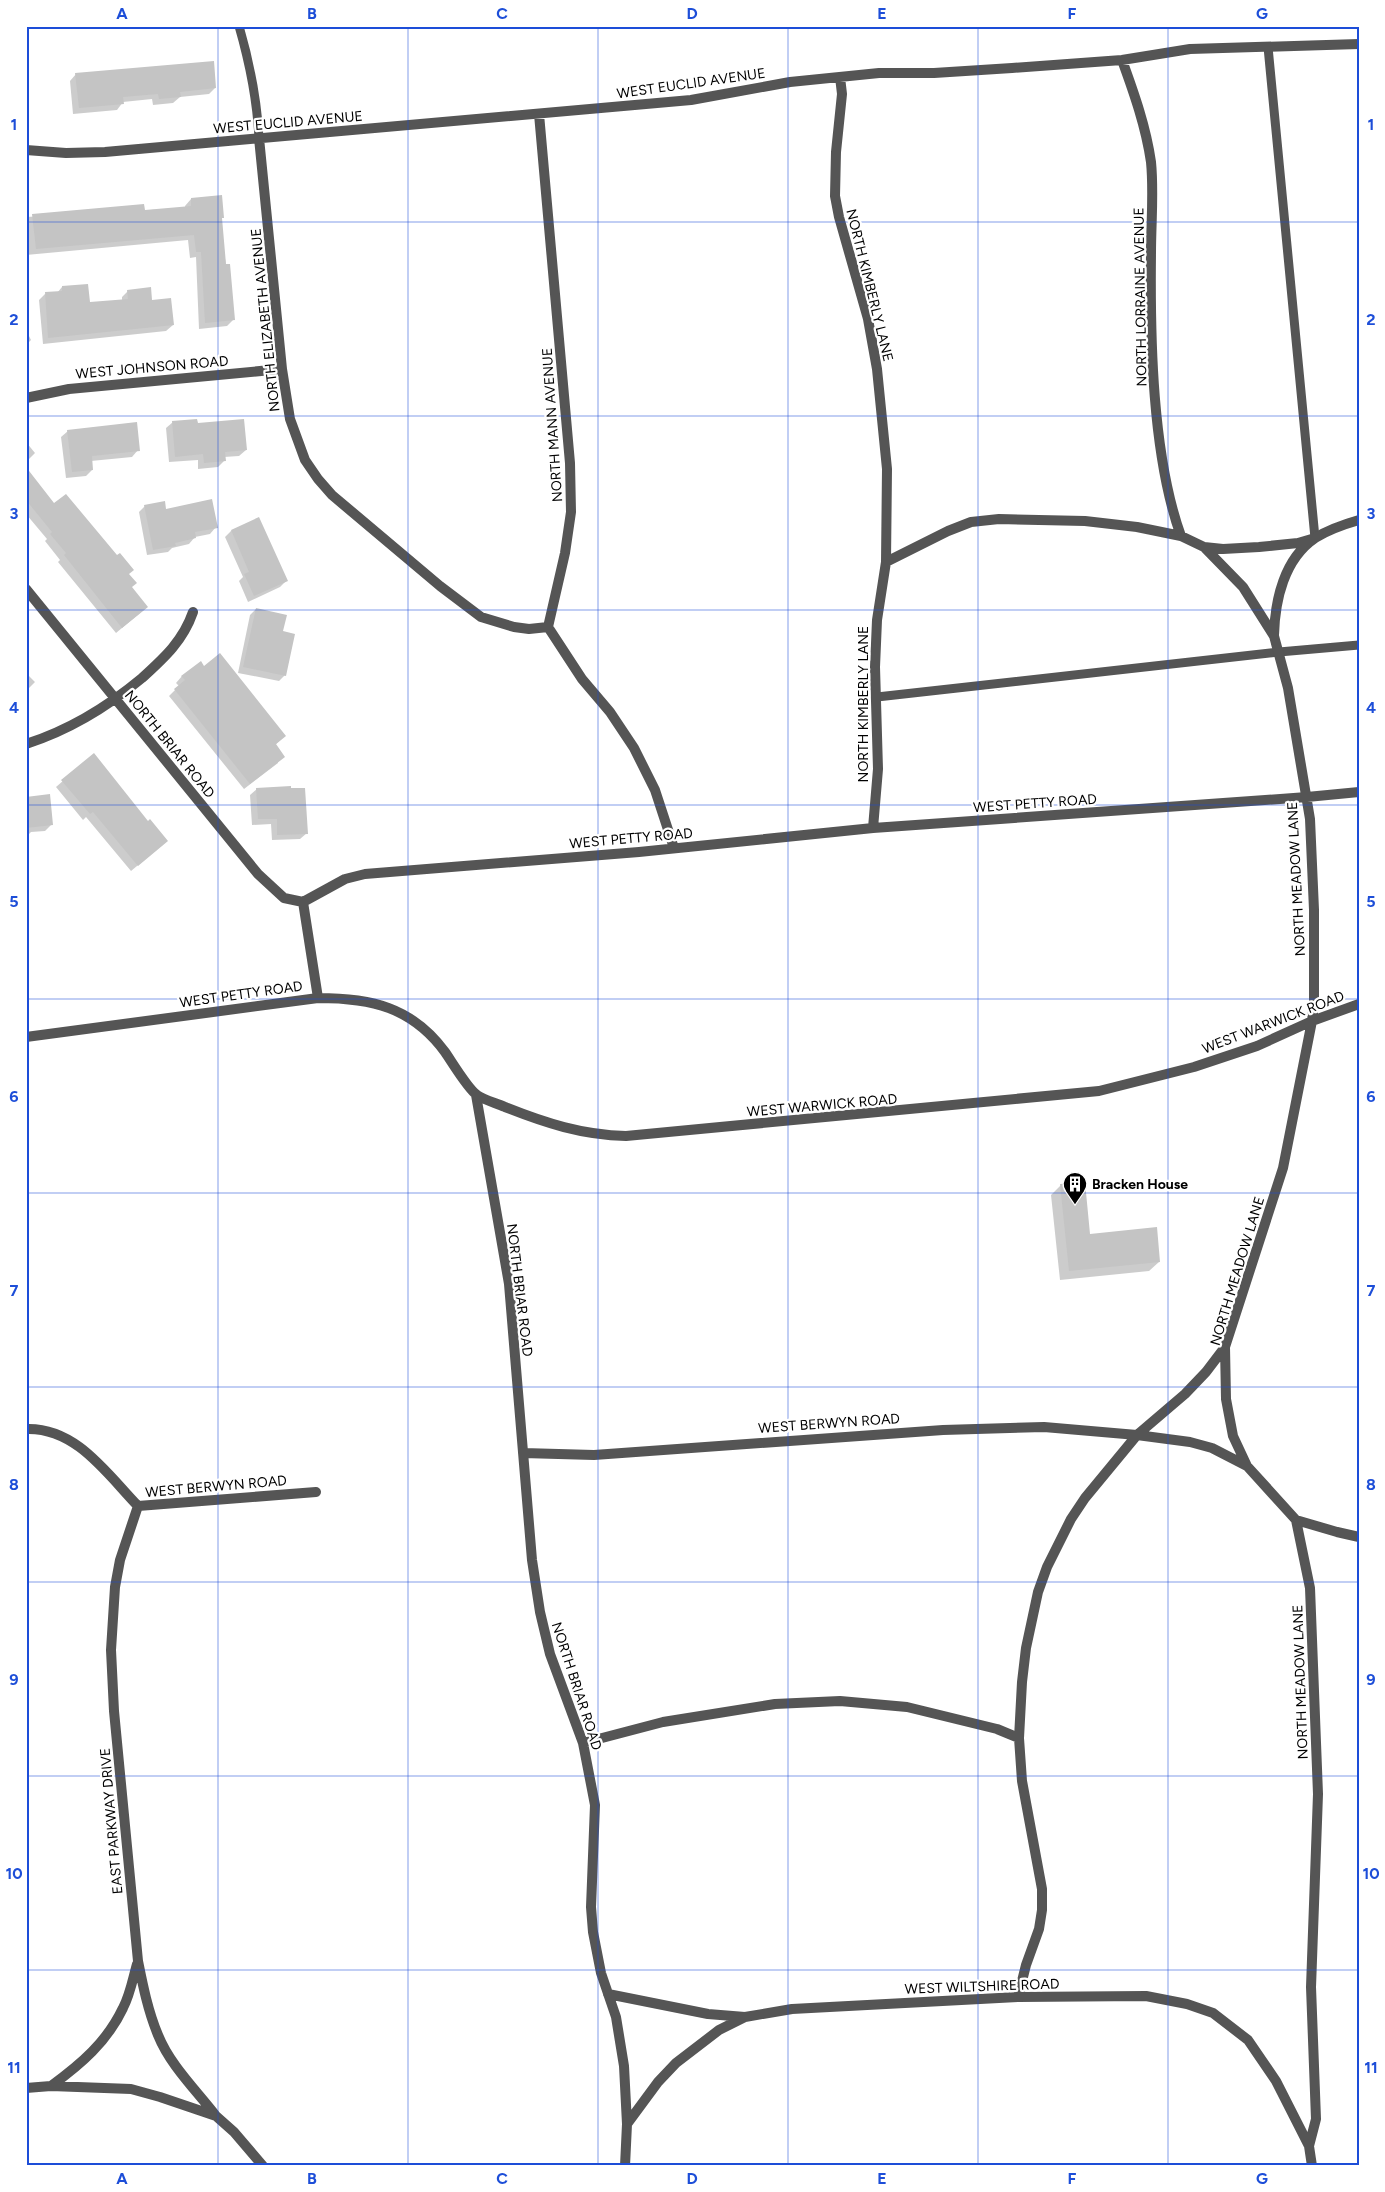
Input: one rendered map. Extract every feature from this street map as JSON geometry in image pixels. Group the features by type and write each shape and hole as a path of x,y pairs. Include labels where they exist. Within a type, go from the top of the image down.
{"street":[{"name":"WEST EUCLID AVENUE","path":"26,150 66,153 105,152 539,114 691,100 790,82 879,73 944,72 1122,60 1190,50 1359,44"},
{"name":"NORTH LORRAINE AVENUE","path":"1122,60 1140,111 1151,164 1154,358 1158,425 1170,508 1181,536"},
{"name":"NORTH KIMBERLY LANE","path":"840,77 842,94 836,152 835,196 839,217 868,319 877,369 887,469 886,562 877,620 875,667 878,769 873,828"},
{"name":"NORTH MANN AVENUE","path":"539,114 570,463 572,512 565,553 548,627"},
{"name":"NORTH ELIZABETH AVENUE","path":"259,138 282,369 290,419 305,460 332,495 440,586 482,617 514,627 529,629 548,627"},
{"name":"WEST JOHNSON ROAD","path":"26,398 47,392 69,389 282,369"},
{"path":"886,562 948,531 971,522 999,519 1085,522 1136,527 1181,536 1204,547 1243,587 1274,636"},
{"path":"1204,547 1259,547 1298,543 1316,538 1359,520"},
{"path":"1274,636 1274,617 1279,592 1300,552 1316,538"},
{"name":"NORTH BRIAR ROAD","path":"26,589 270,887 284,898 303,902"},
{"path":"26,744 68,728 116,699 168,655 188,626 193,612"},
{"path":"548,627 582,679 610,712 634,748 655,790 674,848"},
{"name":"NORTH MEADOW LANE","path":"1274,636 1296,723 1310,819 1314,910 1314,1001 1312,1021 1283,1168 1225,1347 1228,1418 1234,1436 1247,1466 1296,1520 1310,1588 1318,1794 1311,1987 1316,2119 1310,2146 1312,2166"},
{"name":"WEST PETTY ROAD","path":"26,1037 318,998 303,902 345,879 365,874 674,848 873,828 1307,798 1359,792"},
{"path":"318,998 350,998 372,1002 407,1017 437,1041 476,1095"},
{"name":"WEST WARWICK ROAD","path":"476,1095 539,1121 578,1132 601,1135 645,1135 1099,1091 1194,1067 1266,1042 1312,1021 1359,1004"},
{"name":"NORTH BRIAR ROAD","path":"476,1095 509,1284 532,1560 540,1612 550,1654 583,1743 595,1805 591,1907 593,1932 601,1973 616,2017 624,2066 627,2124 624,2166"},
{"path":"1018,1997 1026,1965 1039,1929 1042,1910 1042,1889 1022,1782 1019,1738 1026,1648 1038,1592 1047,1568 1085,1498 1137,1435 1185,1394 1206,1372 1225,1347"},
{"name":"WEST BERWYN ROAD","path":"523,1453 594,1455 943,1430 1044,1427 1137,1435 1190,1442 1212,1448 1247,1466"},
{"name":"WEST BERWYN ROAD","path":"26,1429 52,1432 67,1438 88,1453 138,1506 316,1492"},
{"name":"EAST PARKWAY DRIVE","path":"138,1506 120,1560 111,1650 114,1711 138,1961 145,1998 158,2036 173,2061 216,2116"},
{"path":"1296,1520 1359,1537"},
{"path":"583,1743 663,1722 775,1704 840,1701 907,1707 997,1729 1019,1738"},
{"path":"51,2086 80,2064 104,2040 124,2007 138,1961"},
{"path":"608,1994 708,2014 745,2017"},
{"name":"WEST WILTSHIRE ROAD","path":"627,2124 658,2082 676,2063 719,2030 745,2017 792,2009 1018,1997 1146,1996 1187,2004 1213,2013 1248,2040 1276,2081 1310,2146"},
{"path":"26,2088 51,2086 131,2089 216,2116 234,2132 262,2166"}],"lane":[{"path":"239,26 251,68 258,104 259,138"},
{"path":"1268,47 1316,538"},
{"path":"877,697 1279,652 1359,645"}],"building":[{"path":"214,61 216,88 180,92 181,97 159,99 158,94 123,97 124,104 79,108 75,73"},
{"path":"222,195 226,264 230,264 235,320 205,323 201,252 196,252 194,235 36,249 32,214 144,204 145,210 191,206 191,198"},
{"path":"88,284 90,302 128,299 127,290 151,287 152,300 171,298 174,325 48,338 45,292 62,291 62,286"},
{"path":"197,419 198,423 244,419 247,450 225,452 226,461 204,463 203,454 175,457 172,421"},
{"path":"137,422 140,451 92,456 93,470 72,472 67,430"},
{"path":"26,467 54,503 66,494 117,555 120,553 134,570 129,574 137,583 132,587 148,607 122,628 64,555 66,553 50,534 52,532 26,500"},
{"path":"212,499 218,528 195,532 196,538 175,543 176,546 153,550 144,505 165,501 166,509"},
{"path":"259,517 288,581 254,596 244,574 249,572 231,530"},
{"path":"256,608 287,615 283,631 295,634 286,676 243,667"},
{"path":"220,653 286,736 276,744 285,757 250,784 174,689 185,680 181,676 201,661 204,666"},
{"path":"94,753 148,821 150,819 168,841 138,866 93,812 90,814 61,780"},
{"path":"291,786 291,788 305,788 308,834 277,835 277,819 258,819 256,788"},
{"path":"50,794 53,825 26,828 26,797"},
{"name":"Bracken House","path":"1085,1182 1090,1234 1157,1227 1160,1262 1069,1271 1060,1184"}],"place":[{"name":"Bracken House","path":"1075,1205"}]}
